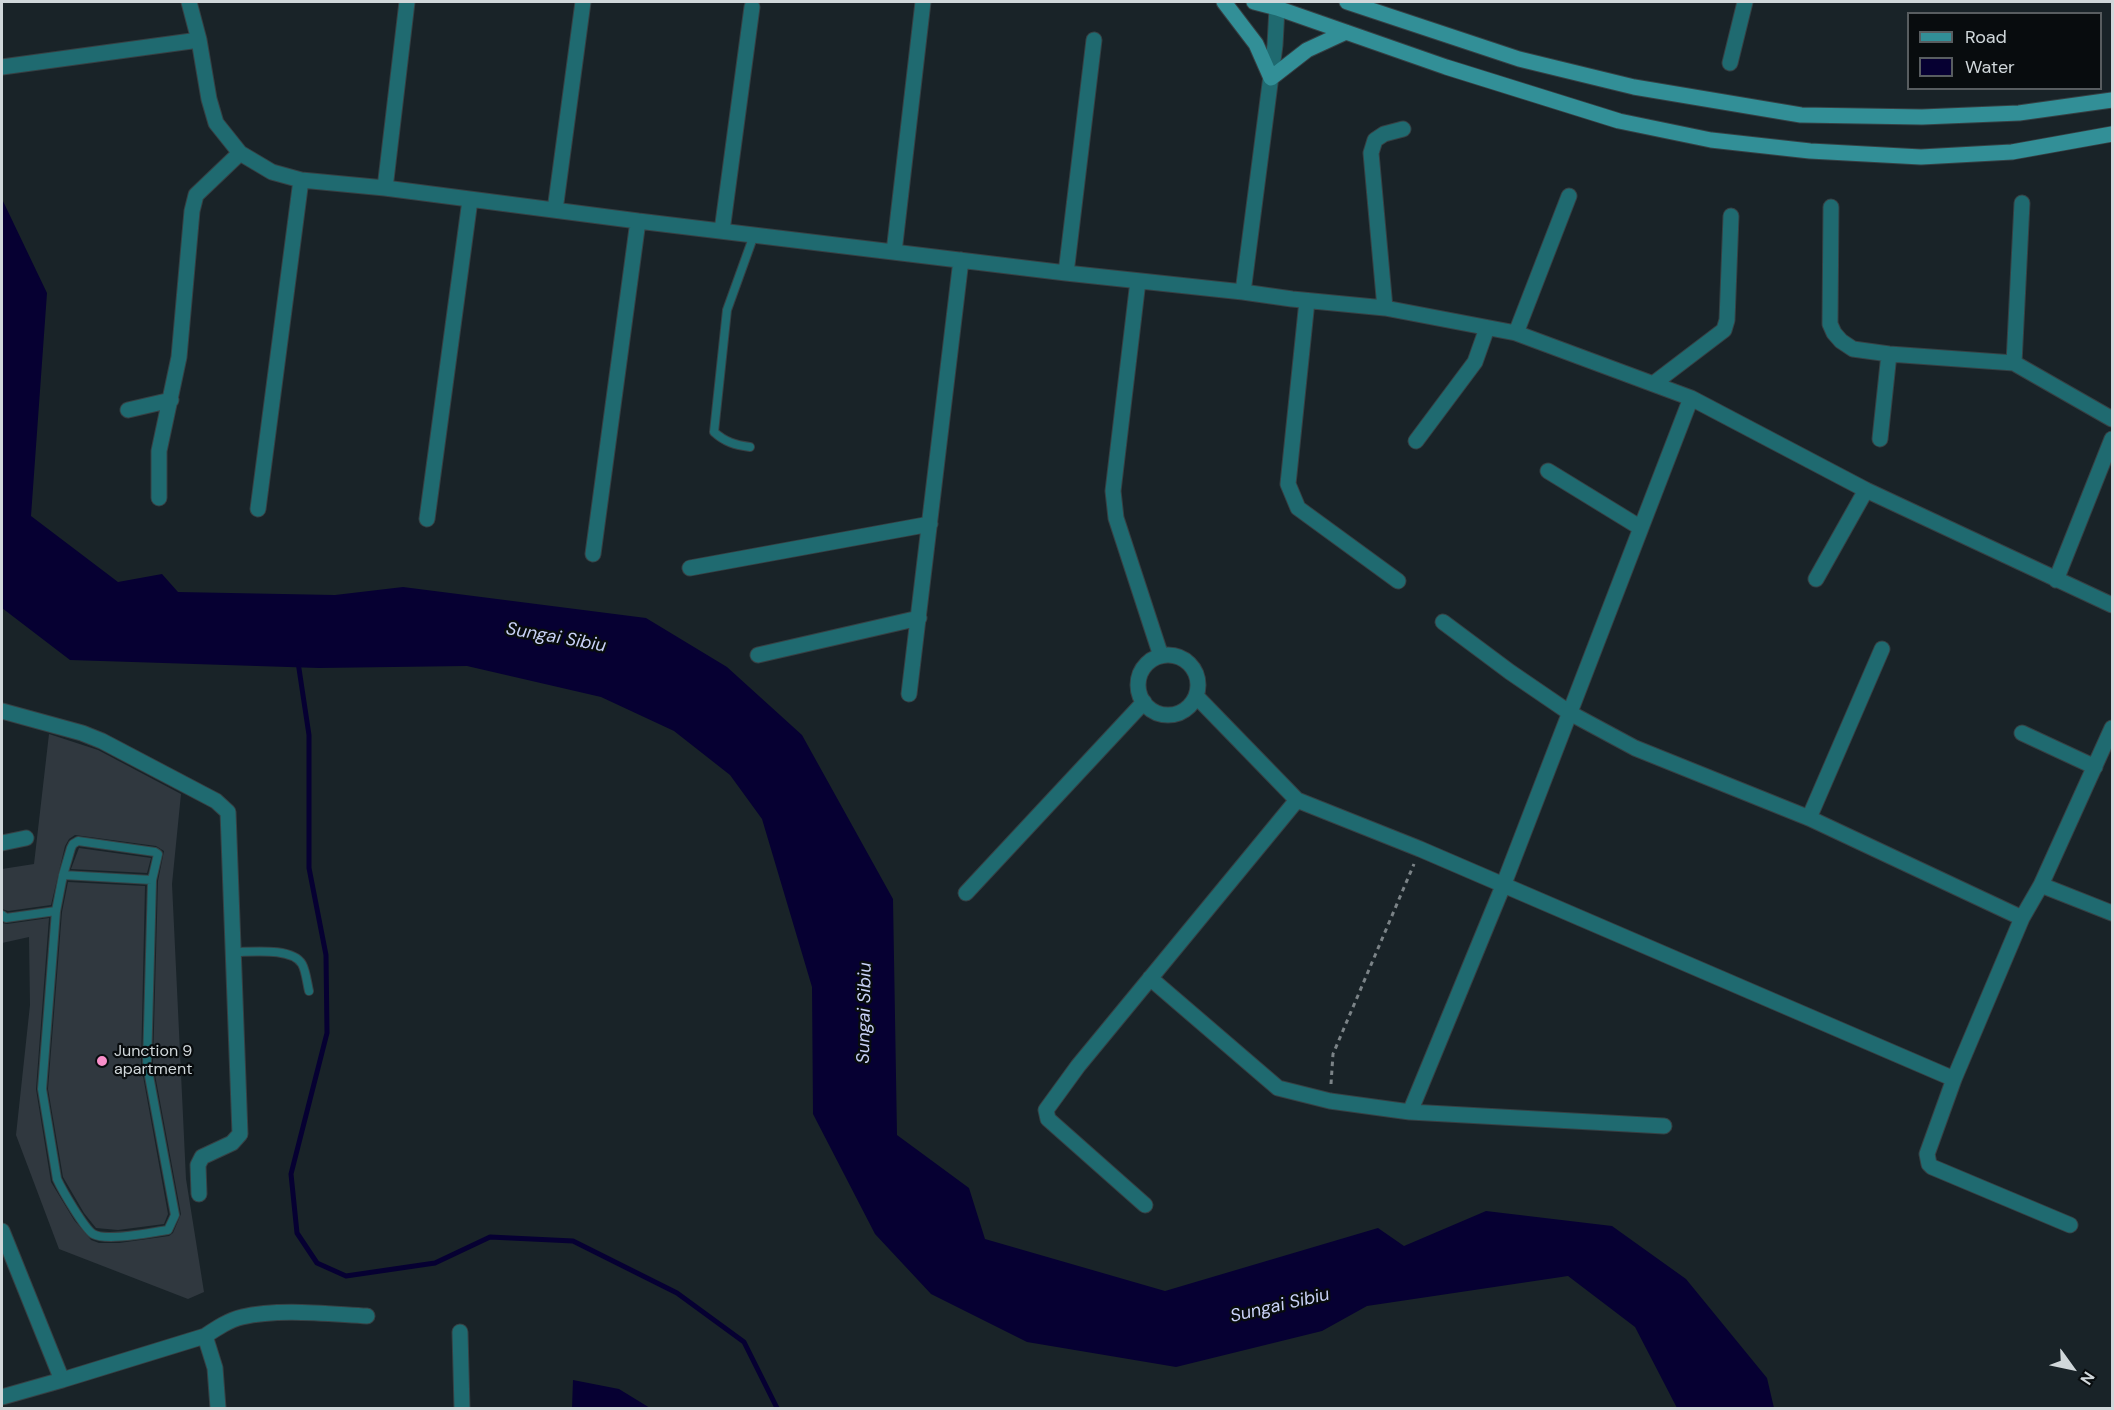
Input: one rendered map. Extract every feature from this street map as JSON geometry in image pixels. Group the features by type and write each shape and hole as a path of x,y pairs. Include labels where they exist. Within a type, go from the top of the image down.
{"street":[{"path":"189,2 216,123 240,153 272,172 301,180 385,188 1066,273 1385,308 1516,333 1690,398 1866,490 2112,605"},
{"path":"385,188 407,2"},
{"path":"555,210 583,2"},
{"path":"894,252 923,2"},
{"path":"1224,2 1257,44 1271,78"},
{"path":"1254,2 1275,5 1446,67 1619,121 1711,140 1810,151 1922,157 2012,152 2112,134"},
{"path":"1347,2 1519,59 1634,87 1801,116 1922,117 2019,113 2112,100"},
{"path":"1730,63 1745,2"},
{"path":"1244,292 1271,78 1275,5"},
{"path":"722,231 752,7"},
{"path":"1271,78 1307,50 1346,32"},
{"path":"2,66 199,40"},
{"path":"1066,273 1094,40"},
{"path":"1385,308 1371,153 1375,140 1384,134 1403,129"},
{"path":"159,498 159,451 179,357 194,203 196,195 240,153"},
{"path":"258,509 301,180"},
{"path":"1516,333 1569,196"},
{"path":"428,519 470,200"},
{"path":"2014,363 2022,203"},
{"path":"1831,207 1830,324 1841,341 1853,349 1888,354 2014,363 2112,419"},
{"path":"1653,384 1724,330 1727,320 1731,216"},
{"path":"592,554 638,221"},
{"path":"909,694 961,260"},
{"path":"1138,281 1113,491 1116,518 1161,656"},
{"path":"1307,301 1288,483 1298,508 1398,581"},
{"path":"1416,441 1475,362 1488,328"},
{"path":"1880,439 1888,354"},
{"path":"1410,1112 1503,886 1690,398"},
{"path":"128,410 171,400"},
{"path":"2056,580 2112,439"},
{"path":"1548,471 1641,528"},
{"path":"1816,579 1866,490"},
{"path":"690,568 930,524"},
{"path":"758,655 919,618"},
{"path":"1443,622 1570,713 1635,748 1809,818 2022,918"},
{"path":"1809,818 1882,649"},
{"path":"1161,656 1180,657 1191,666 1197,677 1196,696 1186,709 1171,715 1156,712 1144,702 1138,686 1140,675 1146,665 1161,656"},
{"path":"1196,696 1298,800 1420,849 1954,1079"},
{"path":"966,893 1144,702"},
{"path":"2,711 82,733 102,741 222,805 228,812 240,1134 232,1143 202,1157 198,1166 199,1194"},
{"path":"2070,1225 1932,1167 1927,1154 1954,1079 2022,918 2041,885 2112,728"},
{"path":"2022,733 2095,767"},
{"path":"1145,1205 1048,1119 1046,1110 1059,1090 1150,978 1298,800"},
{"path":"2,843 26,838"},
{"path":"2041,885 2112,913"},
{"path":"1150,978 1278,1088 1330,1101 1410,1112 1664,1126"},
{"path":"2,1232 62,1380"},
{"path":"2,1397 205,1336 224,1324 243,1317 295,1312 367,1316"},
{"path":"460,1332 462,1408"},
{"path":"205,1336 215,1368 218,1408"}],"lane":[{"path":"750,447 731,444 722,440 714,432 727,310 754,235"},
{"path":"78,841 155,852 158,857 152,880 146,1053 175,1215 168,1230 104,1238 93,1234 57,1179 42,1089 56,910 63,875 71,848 78,841"},
{"path":"63,875 152,880"},
{"path":"2,915 6,918 56,910"},
{"path":"234,952 285,953 294,956 302,964 309,992"}],"path":[{"path":"1330,1101 1333,1053 1420,849"}],"water":[{"name":"Sungai Sibiu","path":"2,199 47,293 31,516 118,582 162,574 178,592 335,595 403,587 646,618 727,667 802,735 893,899 897,1135 969,1188 985,1239 1165,1291 1378,1228 1404,1246 1486,1211 1612,1226 1686,1279 1767,1378 1774,1408 1677,1408 1635,1327 1568,1276 1367,1306 1322,1331 1176,1367 1027,1342 931,1294 875,1234 813,1114 812,987 762,819 730,775 674,731 601,697 467,666 319,668 70,660 2,608"},
{"path":"573,1380 619,1389 650,1408 572,1408"}],"building":[{"path":"49,734 98,750 181,794 172,884 186,1179 204,1292 188,1299 59,1249 16,1135 30,1005 29,937 2,943 2,923 49,918 36,1089 51,1182 74,1220 91,1240 99,1243 119,1243 169,1236 173,1233 181,1214 153,1064 158,881 164,851 156,846 75,835 65,846 51,905 8,911 2,909 2,869 34,864"},
{"path":"79,848 151,858 147,873 71,869"},
{"path":"68,882 145,886 141,1065 168,1214 164,1224 118,1230 96,1228 84,1213 63,1177 48,1089 62,912"}],"waterway":[{"path":"298,662 309,735 309,868 326,955 327,1033 291,1174 297,1233 317,1263 346,1276 435,1263 490,1237 573,1241 677,1293 744,1342 777,1408"}],"place":[{"name":"Junction 9 apartment","path":"102,1061"}]}
